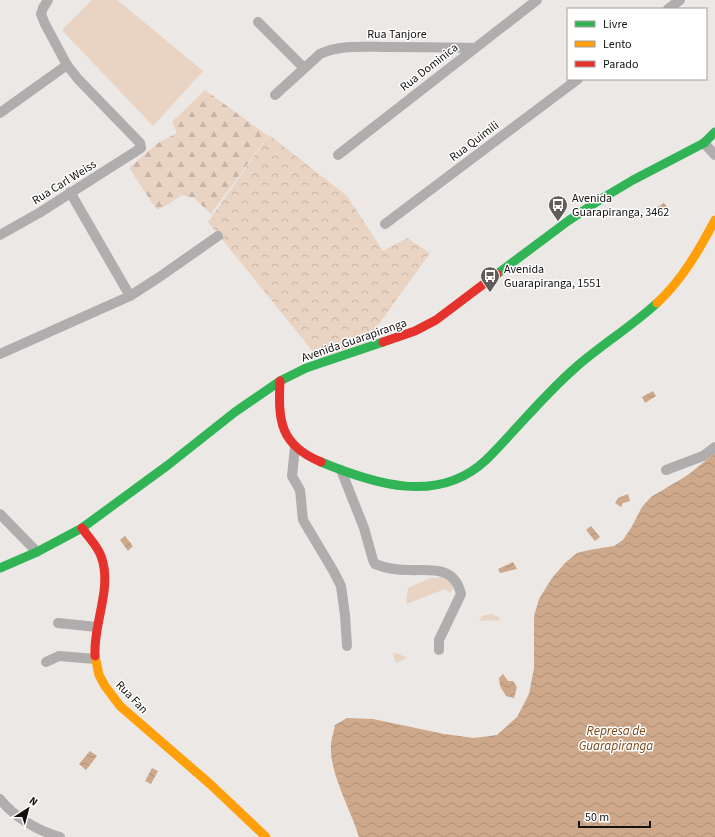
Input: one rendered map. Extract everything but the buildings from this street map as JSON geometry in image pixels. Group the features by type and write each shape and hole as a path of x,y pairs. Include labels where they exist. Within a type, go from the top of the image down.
{"street":[{"path":"0,113 67,65 44,24 41,14 48,0"},
{"name":"Rua Dominica","path":"338,155 537,0"},
{"path":"669,8 680,0"},
{"path":"258,22 304,68 275,95"},
{"name":"Rua Tanjore","path":"304,68 320,54 327,50 338,48 475,48"},
{"name":"Rua Carl Weiss","path":"0,235 39,213 141,148 140,143 67,65"},
{"name":"Rua Quimili","path":"386,224 577,80"},
{"name":"Avenida Guarapiranga","path":"0,568 37,552 82,528 168,465 235,412 280,380 306,368 415,331 436,320 568,220 632,180 704,143 715,132"},
{"path":"704,143 715,155"},
{"path":"70,192 130,296"},
{"path":"280,380 280,415 284,430 295,447 305,455 340,470 384,482 404,486 439,486 472,472 486,460 545,395 576,367 649,311 683,275 715,220"},
{"path":"0,354 130,296 218,236"},
{"path":"295,447 292,476 300,490 303,520 341,586 347,646"},
{"path":"666,470 703,456 715,447"},
{"path":"340,470 364,528 375,564 407,570 436,570 452,576 459,586 461,594 439,640 439,650"},
{"path":"0,514 37,552"},
{"name":"Rua Fan","path":"82,528 101,555 104,566 95,644 95,659 99,676 106,688 125,711 204,778 266,837"},
{"path":"58,623 97,626"},
{"path":"46,662 59,656 95,659"},
{"path":"0,799 14,813 28,823 49,834 60,837"}],"green space":[{"path":"92,0 117,0 203,71 153,126 62,30"},
{"path":"205,90 268,136 211,214 193,197 182,195 157,210 129,168 158,143 177,133 172,122"},
{"path":"269,135 347,196 383,251 407,238 430,253 366,342 319,359 208,222"},
{"path":"446,577 452,581 453,589 450,593 445,589 406,604 408,588 430,578"},
{"path":"492,614 500,618 498,621 479,621 482,616"},
{"path":"393,653 399,654 407,658 396,663"}],"water":[{"path":"664,203 667,207 657,213 654,209"},
{"path":"653,391 656,396 645,403 642,397"},
{"name":"Represa de Guarapiranga","path":"715,453 715,837 359,837 333,767 331,743 335,725 347,718 373,719 444,734 474,738 497,735 517,717 529,694 534,668 534,616 539,599 552,578 565,563 577,553 614,546 623,540 642,507 651,497 688,475"},
{"path":"628,494 630,501 623,503 621,507 615,503 618,498"},
{"path":"591,526 600,537 595,541 586,530"},
{"path":"125,536 133,546 128,551 120,540"},
{"path":"513,562 517,569 500,573 498,569"},
{"path":"503,674 508,681 513,681 517,687 514,698 506,696 500,686 499,678"},
{"path":"90,751 97,756 86,770 79,764"},
{"path":"152,768 158,771 151,784 145,781"}],"traffic: fast":[{"path":"497,274 568,221 601,199 633,180 704,143 715,132"},
{"path":"321,462 362,477 384,483 405,486 427,486 447,482 467,474 486,460 552,390 575,368 657,303"},
{"path":"0,568 37,552 82,528 168,465 235,412 280,381 306,368 383,342"}],"traffic: slow":[{"path":"657,303 682,275 715,220"},
{"path":"95,656 99,675 105,686 120,706 210,784 266,837"}],"traffic: jam":[{"path":"383,342 415,331 436,320 497,274"},
{"path":"280,381 280,408 284,430 289,439 297,448 321,462"},
{"path":"82,528 99,552 104,568 104,593 95,644 95,656"}],"place":[{"name":"Avenida Guarapiranga, 3462","path":"558,222"},
{"name":"Avenida Guarapiranga, 1551","path":"490,293"}]}
